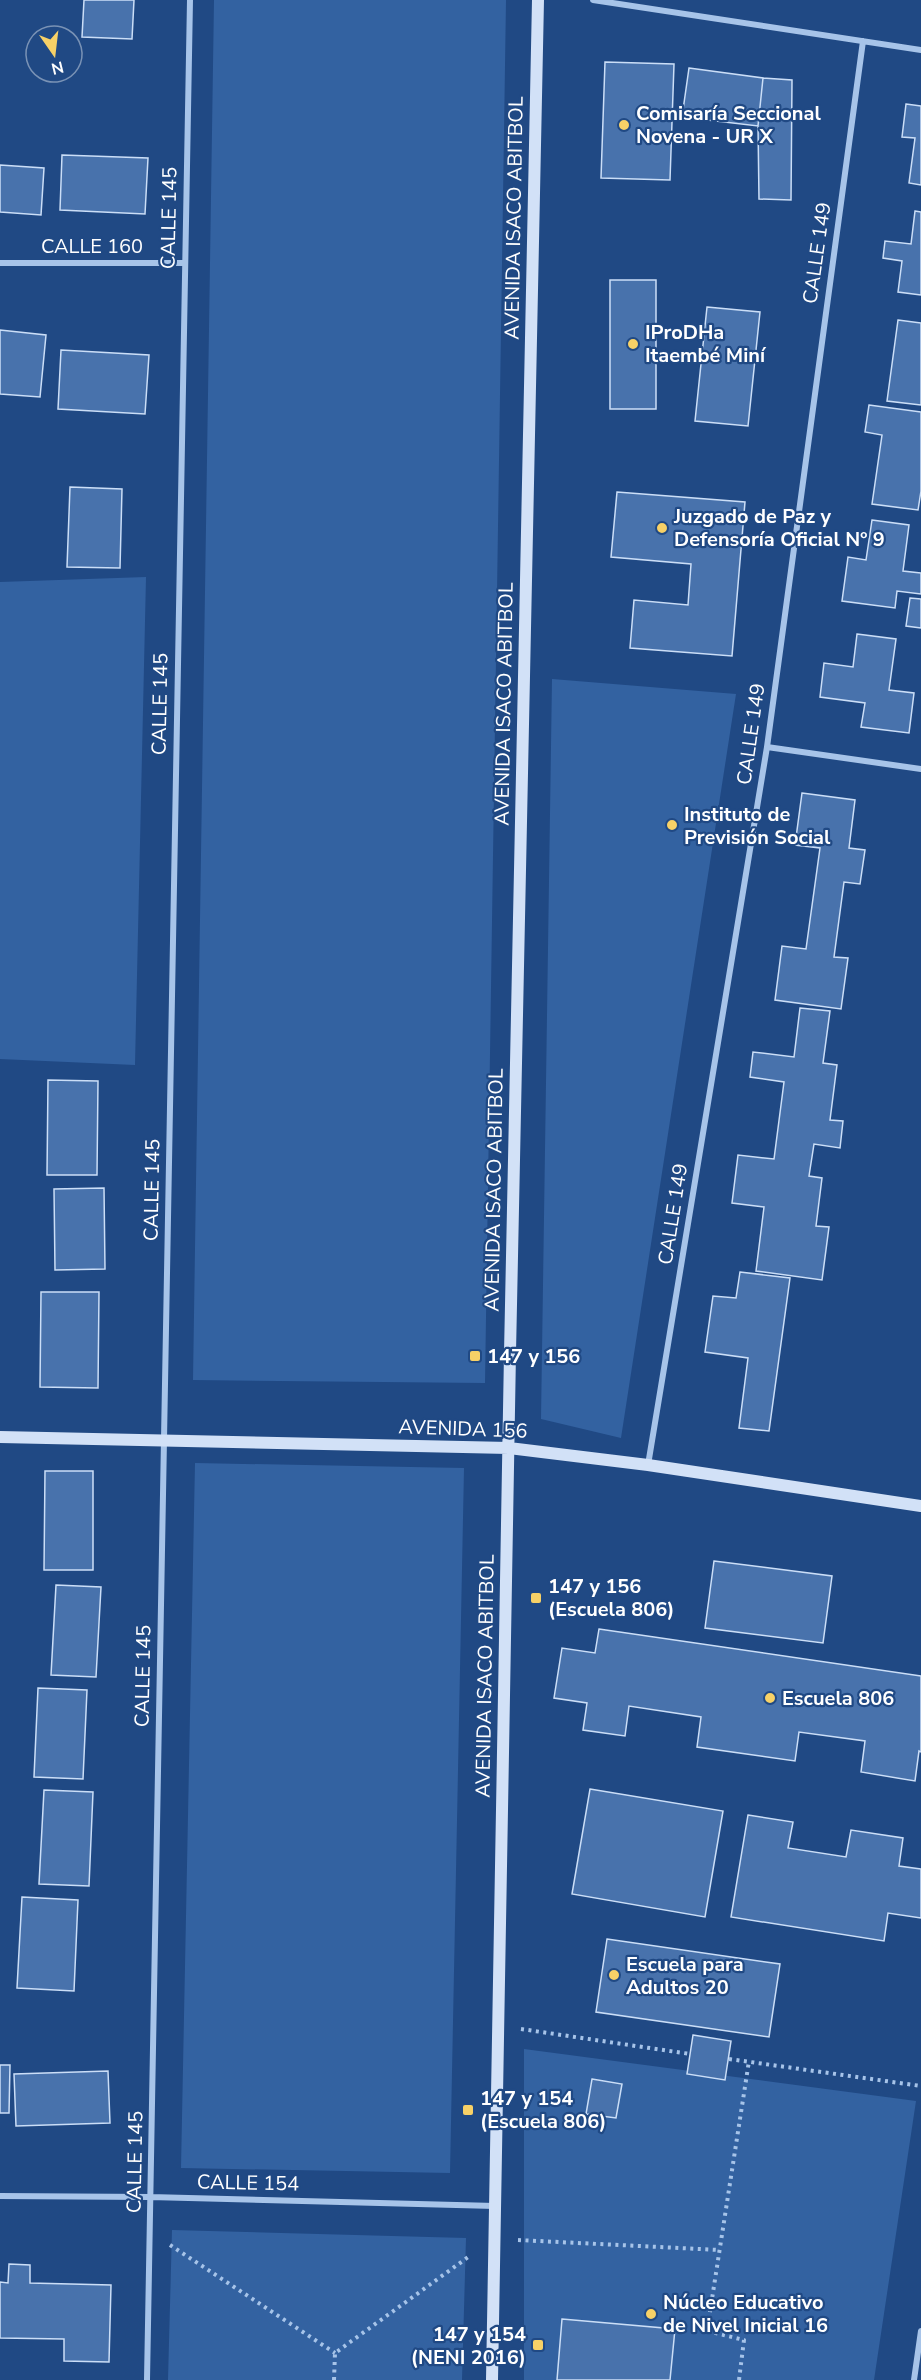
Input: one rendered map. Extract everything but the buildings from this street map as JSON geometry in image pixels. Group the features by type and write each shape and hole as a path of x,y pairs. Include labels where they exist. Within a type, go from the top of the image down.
{"main road":[{"name":"AVENIDA ISACO ABITBOL","path":"492,2380 538,0"},
{"name":"AVENIDA 156","path":"0,1437 509,1448 648,1465 921,1506"}],"street":[{"name":"CALLE 145","path":"147,2380 189,0"},
{"path":"593,0 921,50"},
{"name":"CALLE 149","path":"648,1465 767,747 863,41"},
{"name":"CALLE 160","path":"0,263 185,263"},
{"path":"767,747 921,769"},
{"name":"CALLE 154","path":"0,2196 150,2197 495,2206"},
{"path":"914,2380 921,2331"}],"path":[{"path":"498,2025 690,2054"},
{"path":"729,2059 921,2086"},
{"path":"739,2380 744,2340 707,2331 748,2061"},
{"path":"150,2232 335,2353"},
{"path":"335,2353 494,2238 719,2250"},
{"path":"334,2380 335,2353"}],"shaded area":[{"path":"214,0 506,0 485,1383 193,1380"},
{"path":"146,577 135,1065 0,1059 0,582"},
{"path":"552,679 736,694 621,1438 541,1419"},
{"path":"195,1463 464,1468 450,2173 181,2168"},
{"path":"524,2049 916,2101 874,2380 524,2380"},
{"path":"172,2230 466,2238 462,2380 168,2380"}],"place":[{"name":"Comisaría Seccional Novena - UR X","path":"624,125"},
{"name":"IProDHa Itaembé Miní","path":"633,344"},
{"name":"Juzgado de Paz y Defensoría Oficial Nº 9","path":"662,528"},
{"name":"Instituto de Previsión Social","path":"672,825"},
{"name":"147 y 156","path":"475,1356"},
{"name":"147 y 156 (Escuela 806)","path":"536,1598"},
{"name":"Escuela 806","path":"770,1698"},
{"name":"Escuela para Adultos 20","path":"614,1975"},
{"name":"147 y 154 (Escuela 806)","path":"468,2110"},
{"name":"Núcleo Educativo de Nivel Inicial 16","path":"651,2314"},
{"name":"147 y 154 (NENI 2016)","path":"538,2345"}]}
